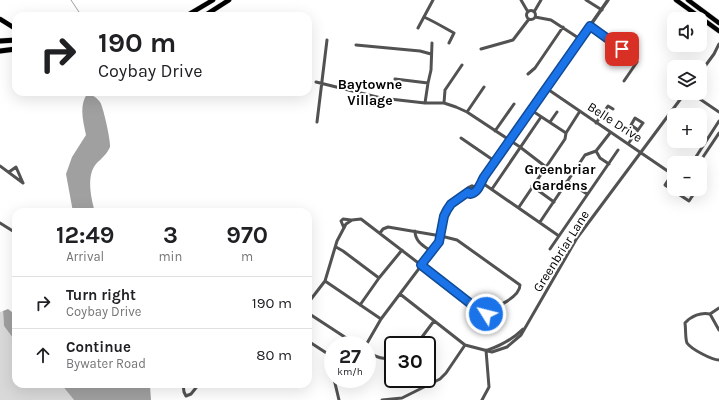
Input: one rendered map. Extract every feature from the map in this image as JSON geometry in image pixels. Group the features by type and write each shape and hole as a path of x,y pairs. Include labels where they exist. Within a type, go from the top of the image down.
{"highway":[{"path":"0,41 12,40"},
{"path":"0,51 12,50"}],"main road":[{"path":"193,12 213,0"},
{"path":"210,12 229,0"},
{"path":"676,0 719,31"},
{"path":"688,0 719,23"},
{"path":"0,19 12,26"}],"street":[{"path":"418,28 433,0"},
{"path":"521,0 528,12 527,16 529,19"},
{"path":"535,17 534,12 541,0"},
{"path":"586,0 602,10"},
{"path":"371,336 381,319 439,242 444,216 451,204 468,192 472,194 479,188 481,182 608,0"},
{"path":"200,8 203,1"},
{"path":"528,12 534,12"},
{"path":"424,17 439,23 442,27 454,33 449,44"},
{"path":"482,49 513,40 529,19 532,20 535,17 551,20 580,39"},
{"path":"590,26 636,58 636,62 624,81"},
{"path":"528,74 535,68 563,27"},
{"path":"317,122 327,40"},
{"path":"425,103 428,83 432,70 432,43"},
{"path":"707,62 719,44"},
{"path":"356,45 420,51 431,54"},
{"path":"444,104 445,90 462,65"},
{"path":"395,79 428,83"},
{"path":"316,82 381,98 444,104 456,107 467,112 546,166"},
{"path":"467,112 484,87"},
{"name":"Belle Drive","path":"546,88 596,123 667,168"},
{"path":"365,104 379,106 381,98"},
{"name":"Greenbriar Lane","path":"487,350 504,344 512,339 527,324 578,238 680,100"},
{"path":"701,100 719,112"},
{"path":"495,131 514,104"},
{"path":"596,123 608,106 613,109"},
{"path":"531,110 566,133"},
{"path":"519,207 565,139 566,133 580,111"},
{"path":"550,122 557,112"},
{"path":"492,189 541,117"},
{"path":"697,156 719,122"},
{"path":"628,144 638,130"},
{"path":"540,222 585,155 596,151 610,132"},
{"path":"704,156 719,133"},
{"path":"461,138 496,162"},
{"path":"550,250 618,150"},
{"path":"596,151 600,158 608,164"},
{"path":"0,166 24,183 16,167 9,172"},
{"path":"567,181 587,194"},
{"path":"481,182 559,236"},
{"path":"468,192 468,187 472,186 475,190"},
{"path":"532,186 554,202"},
{"path":"682,196 689,201 692,196"},
{"path":"344,228 341,221 343,219 362,219 480,311 496,308 517,293 520,288 520,285 457,240 388,227 383,229 380,233"},
{"path":"312,298 325,281 344,228 351,220"},
{"path":"0,223 12,230"},
{"path":"415,231 417,241 432,252"},
{"path":"336,247 379,278"},
{"path":"360,305 379,278 402,250"},
{"path":"325,281 381,319"},
{"path":"400,294 465,345 487,350 489,387 482,400"},
{"path":"719,308 710,314 706,313 689,318 685,323 686,341 689,345 698,351 719,360"},
{"path":"480,311 480,316 482,317 486,314 486,311"},
{"path":"710,314 719,330"},
{"path":"312,316 343,336"},
{"path":"423,336 434,321"},
{"path":"312,344 324,351"},
{"path":"382,400 402,398 440,379 446,373 465,345"},
{"path":"184,388 186,396 191,394 196,388"},
{"path":"336,388 339,400"}],"shaded area":[{"path":"86,96 93,96 100,102 105,116 110,147 106,154 96,164 91,175 90,187 94,208 72,208 66,174 72,157 86,135 82,109"},
{"path":"8,309 12,312 12,337 4,326 3,311"},
{"path":"3,311 4,326 12,337 12,388 64,388 74,400 0,400 0,312"},
{"path":"64,388 150,388 151,400 74,400"}],"waterway":[{"path":"71,0 79,12"}],"district":[{"name":"Baytowne Village","path":"370,92"},
{"name":"Greenbriar Gardens","path":"560,178"}],"route":[{"path":"486,314 486,311 480,311 421,265 439,242 444,216 447,210 451,204 468,192 472,194 479,188 484,177 496,162 590,26 622,49"}]}
